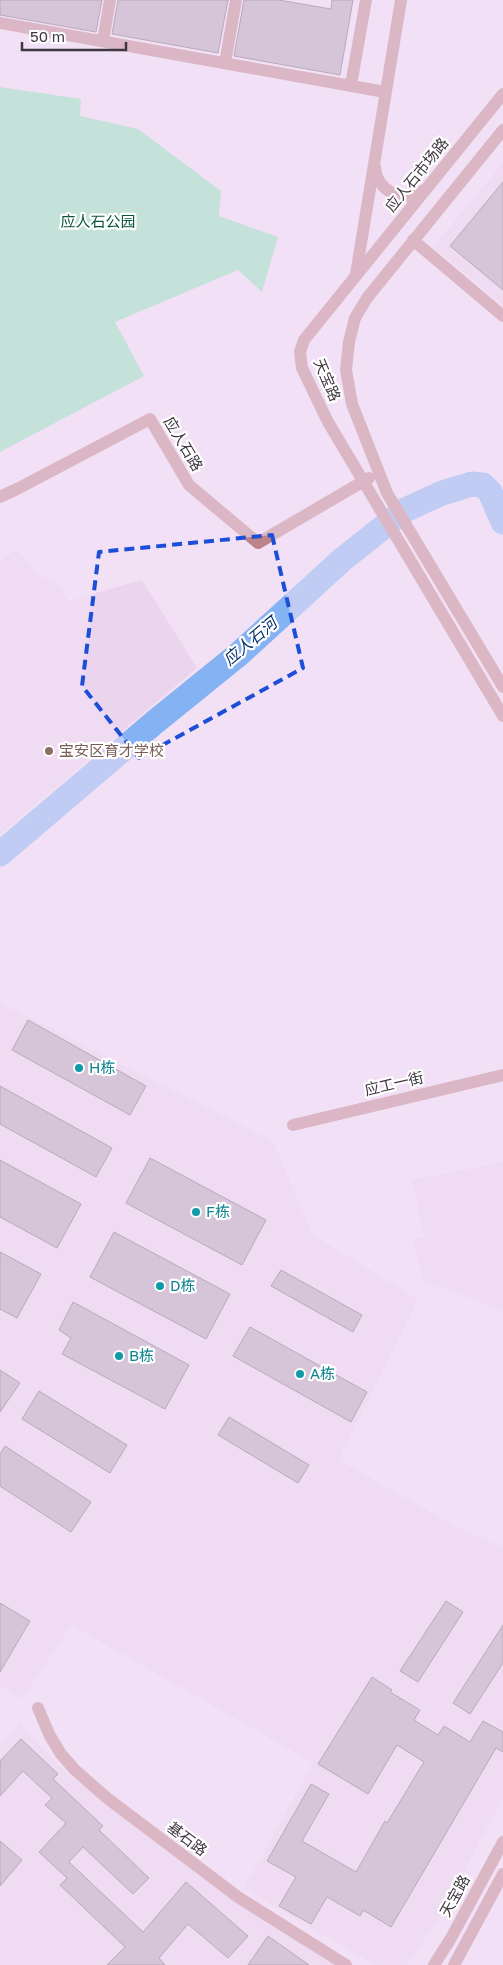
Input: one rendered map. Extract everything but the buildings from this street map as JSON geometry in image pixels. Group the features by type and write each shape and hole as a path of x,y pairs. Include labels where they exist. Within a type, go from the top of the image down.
{"street":[{"path":"103,41 110,0"},
{"path":"225,63 236,0"},
{"path":"351,85 366,0"},
{"path":"356,277 401,0"},
{"path":"0,23 385,92"},
{"name":"应人石市场路","path":"356,277 503,94"},
{"path":"503,130 413,240 503,316"},
{"path":"374,162 378,181 393,194 412,196 428,187"},
{"name":"天宝路","path":"413,240 367,298 355,318 349,342 346,370 352,404 386,493 503,687"},
{"name":"天宝路","path":"356,277 304,340 300,352 302,368 310,387 375,503 503,716"},
{"name":"应人石路","path":"0,497 150,420 189,486 258,543 378,473"},
{"name":"应工一街","path":"293,1125 503,1075"},
{"name":"基石路","path":"38,1708 50,1736 61,1754 75,1770 107,1798 238,1897 346,1965"},
{"name":"天宝路","path":"434,1965 503,1842"},
{"path":"454,1965 503,1874"}],"highlighted area":[{"path":"272,535 303,668 139,758 82,686 99,552"}],"shaded area":[{"path":"503,163 503,305 433,247"},
{"name":"宝安区育才学校","path":"17,549 39,576 57,581 68,601 142,580 197,668 0,834 0,561"},
{"path":"0,1003 273,1141 313,1235 418,1299 339,1460 450,1523 503,1548 503,1799 438,1919 407,1965 374,1965 244,1888 313,1763 71,1625 22,1699 0,1686"},
{"path":"503,1162 503,1310 422,1281 413,1239 424,1237 412,1180"},
{"path":"20,1724 67,1774 334,1965 0,1965 0,1744"}],"green space":[{"name":"应人石公园","path":"0,87 81,99 80,116 138,129 221,191 219,216 278,237 262,292 238,270 115,322 144,376 0,452"}],"waterway":[{"name":"应人石河","path":"0,854 155,722 239,654 343,559 405,510 442,493 472,484 483,485 490,492 503,522"}],"place":[{"name":"宝安区育才学校","path":"49,751"},
{"name":"H栋","path":"79,1068"},
{"name":"F栋","path":"196,1212"},
{"name":"D栋","path":"160,1286"},
{"name":"B栋","path":"119,1356"},
{"name":"A栋","path":"300,1374"}]}
